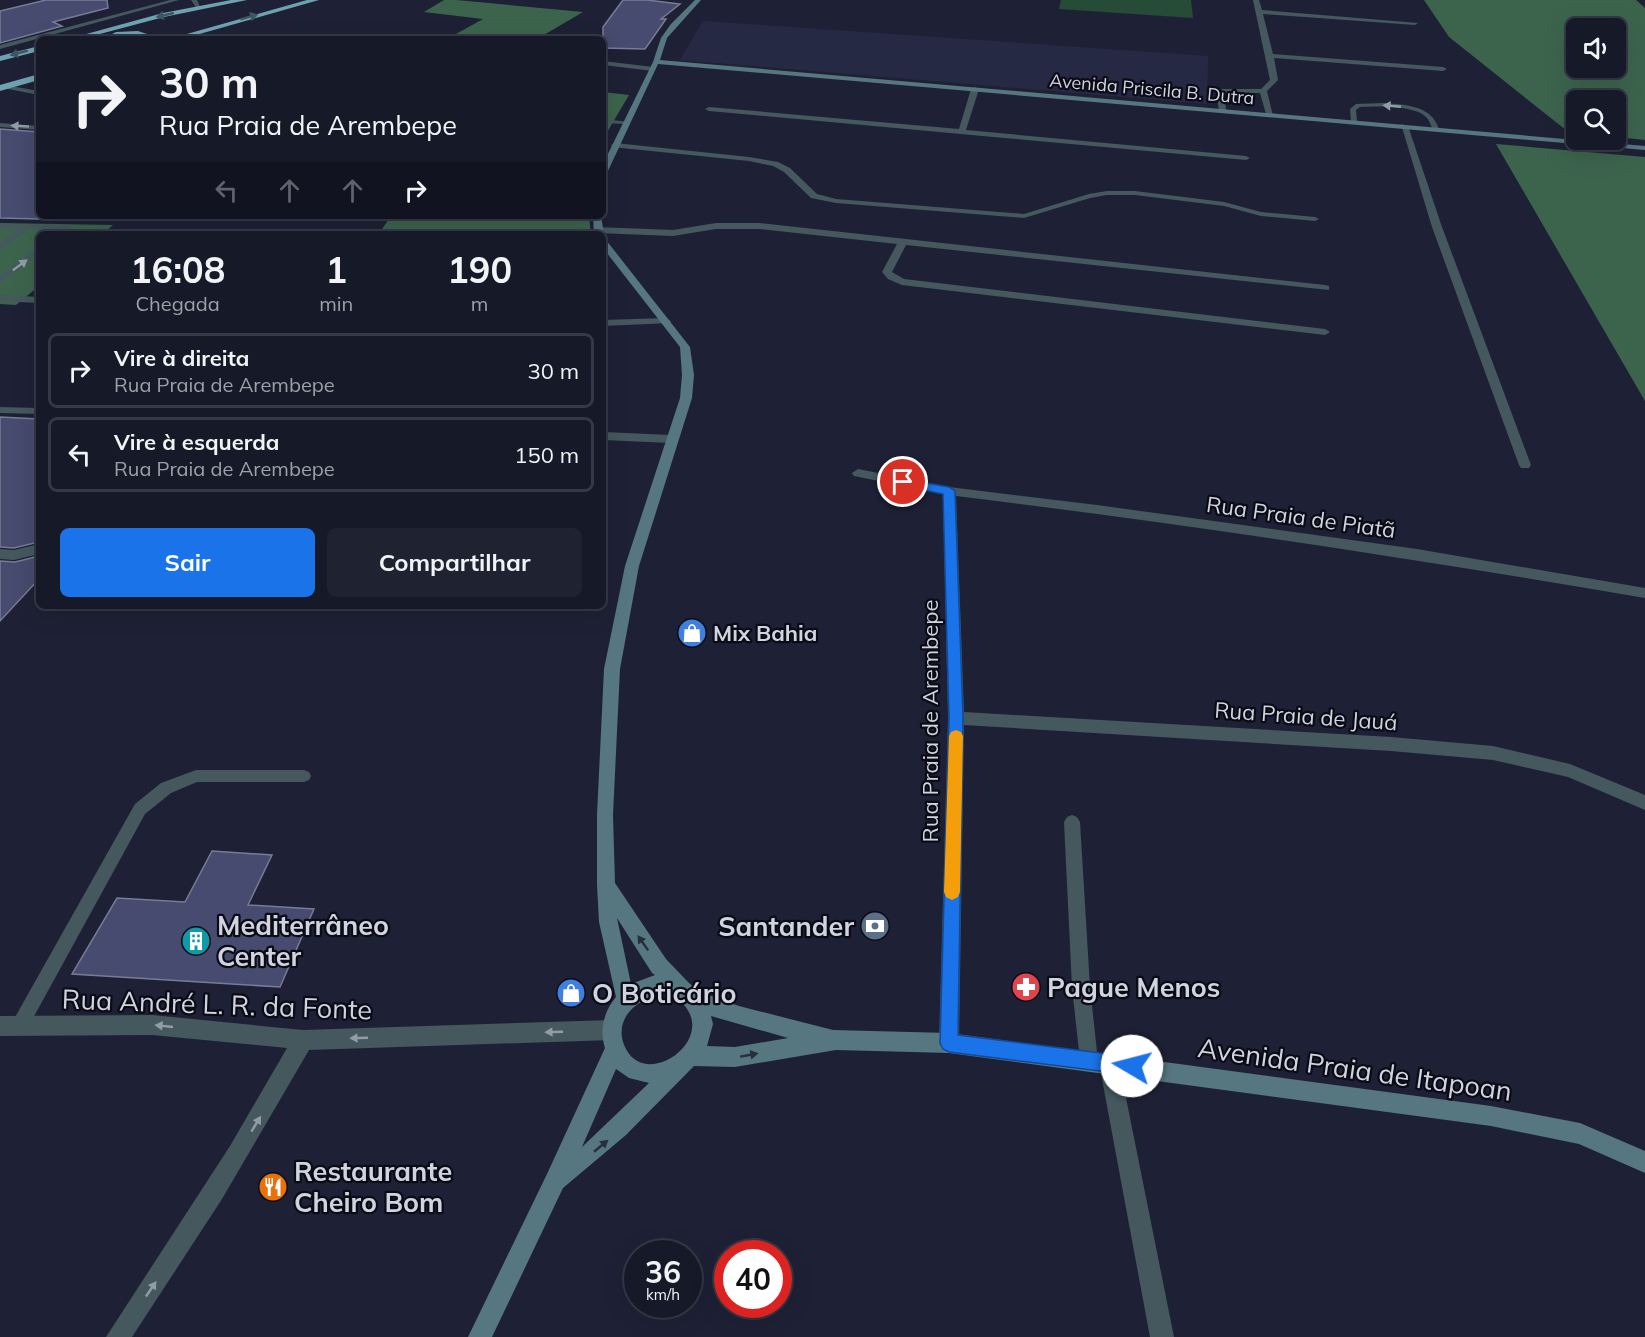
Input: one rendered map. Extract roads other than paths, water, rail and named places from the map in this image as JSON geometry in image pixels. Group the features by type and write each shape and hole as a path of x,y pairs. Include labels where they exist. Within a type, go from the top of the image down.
{"highway":[{"path":"84,36 197,4 243,0"},
{"path":"184,36 315,0"},
{"path":"100,36 138,33 144,36"},
{"path":"0,59 36,49"},
{"path":"3,88 36,78"}],"street":[{"path":"606,158 615,145 654,65 664,38 673,25 698,0"},
{"path":"1256,0 1274,80 1263,91"},
{"path":"1258,12 1415,23"},
{"path":"1269,56 1443,69"},
{"name":"Avenida Priscila B. Dutra","path":"654,65 975,89 1645,147"},
{"path":"962,132 975,89"},
{"path":"1222,110 1221,96 1225,91 1242,89 1263,91"},
{"path":"1263,91 1270,114"},
{"path":"709,109 1246,158"},
{"path":"1404,126 1437,226 1526,465"},
{"path":"606,235 691,232 716,226 759,226 1325,288"},
{"path":"606,243 685,347 688,375 686,398 632,566 612,669 605,815 606,885 608,922 613,951 626,999"},
{"path":"902,243 887,272 891,277 902,282 1325,332"},
{"path":"606,323 666,321"},
{"path":"0,410 36,411"},
{"path":"606,436 671,439"},
{"path":"858,473 949,491"},
{"name":"Rua Praia de Piatã","path":"949,491 1097,509 1394,551 1645,593"},
{"name":"Rua Praia de Arembepe","path":"949,491 956,718 949,1043"},
{"path":"0,554 14,555 36,550"},
{"name":"Rua Praia de Jauá","path":"956,718 1391,744 1493,753 1570,771 1645,803"},
{"path":"555,1182 602,1145 642,1108 699,1043 703,1028 702,1014 697,1001 659,966 606,885"},
{"path":"682,987 668,982 653,983 639,989 626,999 614,1019 614,1039 622,1061 633,1070 648,1074 663,1073 684,1062"},
{"name":"Avenida Praia de Itapoan","path":"697,1001 739,1016 836,1040"},
{"name":"Rua André L. R. da Fonte","path":"10,1026 152,1025 303,1040 614,1039"},
{"path":"480,1337 555,1182 614,1039"},
{"path":"118,1337 195,1224 259,1120 303,1040"},
{"name":"Avenida Praia de Itapoan","path":"684,1062 735,1057 836,1040 949,1043 1491,1116 1580,1134 1645,1162"},
{"path":"1099,1062 1162,1337"}],"lane":[{"path":"77,26 76,24 84,20 158,0"},
{"path":"40,36 176,0"},
{"path":"0,47 36,37"},
{"path":"606,63 654,65"},
{"path":"3,88 36,93"},
{"path":"1354,122 1353,109 1358,105 1400,107 1426,113 1430,116 1435,129"},
{"path":"606,121 626,122"},
{"path":"0,125 36,128"},
{"path":"615,145 749,159 775,164 787,170 814,196 836,201 1024,216 1089,196 1107,193 1135,193 1224,204 1261,214 1315,219"},
{"path":"0,226 68,228 64,231"},
{"path":"0,247 26,227"},
{"path":"0,280 36,252"},
{"path":"0,298 36,300"},
{"path":"10,1026 140,809 166,788 196,776 304,776"},
{"path":"1072,822 1081,987 1099,1062"}],"place":[{"name":"Mix Bahia","path":"692,633"},
{"name":"Santander","path":"875,926"},
{"name":"Mediterrâneo Center","path":"196,941"},
{"name":"Pague Menos","path":"1026,987"},
{"name":"O Boticário","path":"571,993"},
{"name":"Restaurante Cheiro Bom","path":"273,1187"}]}
